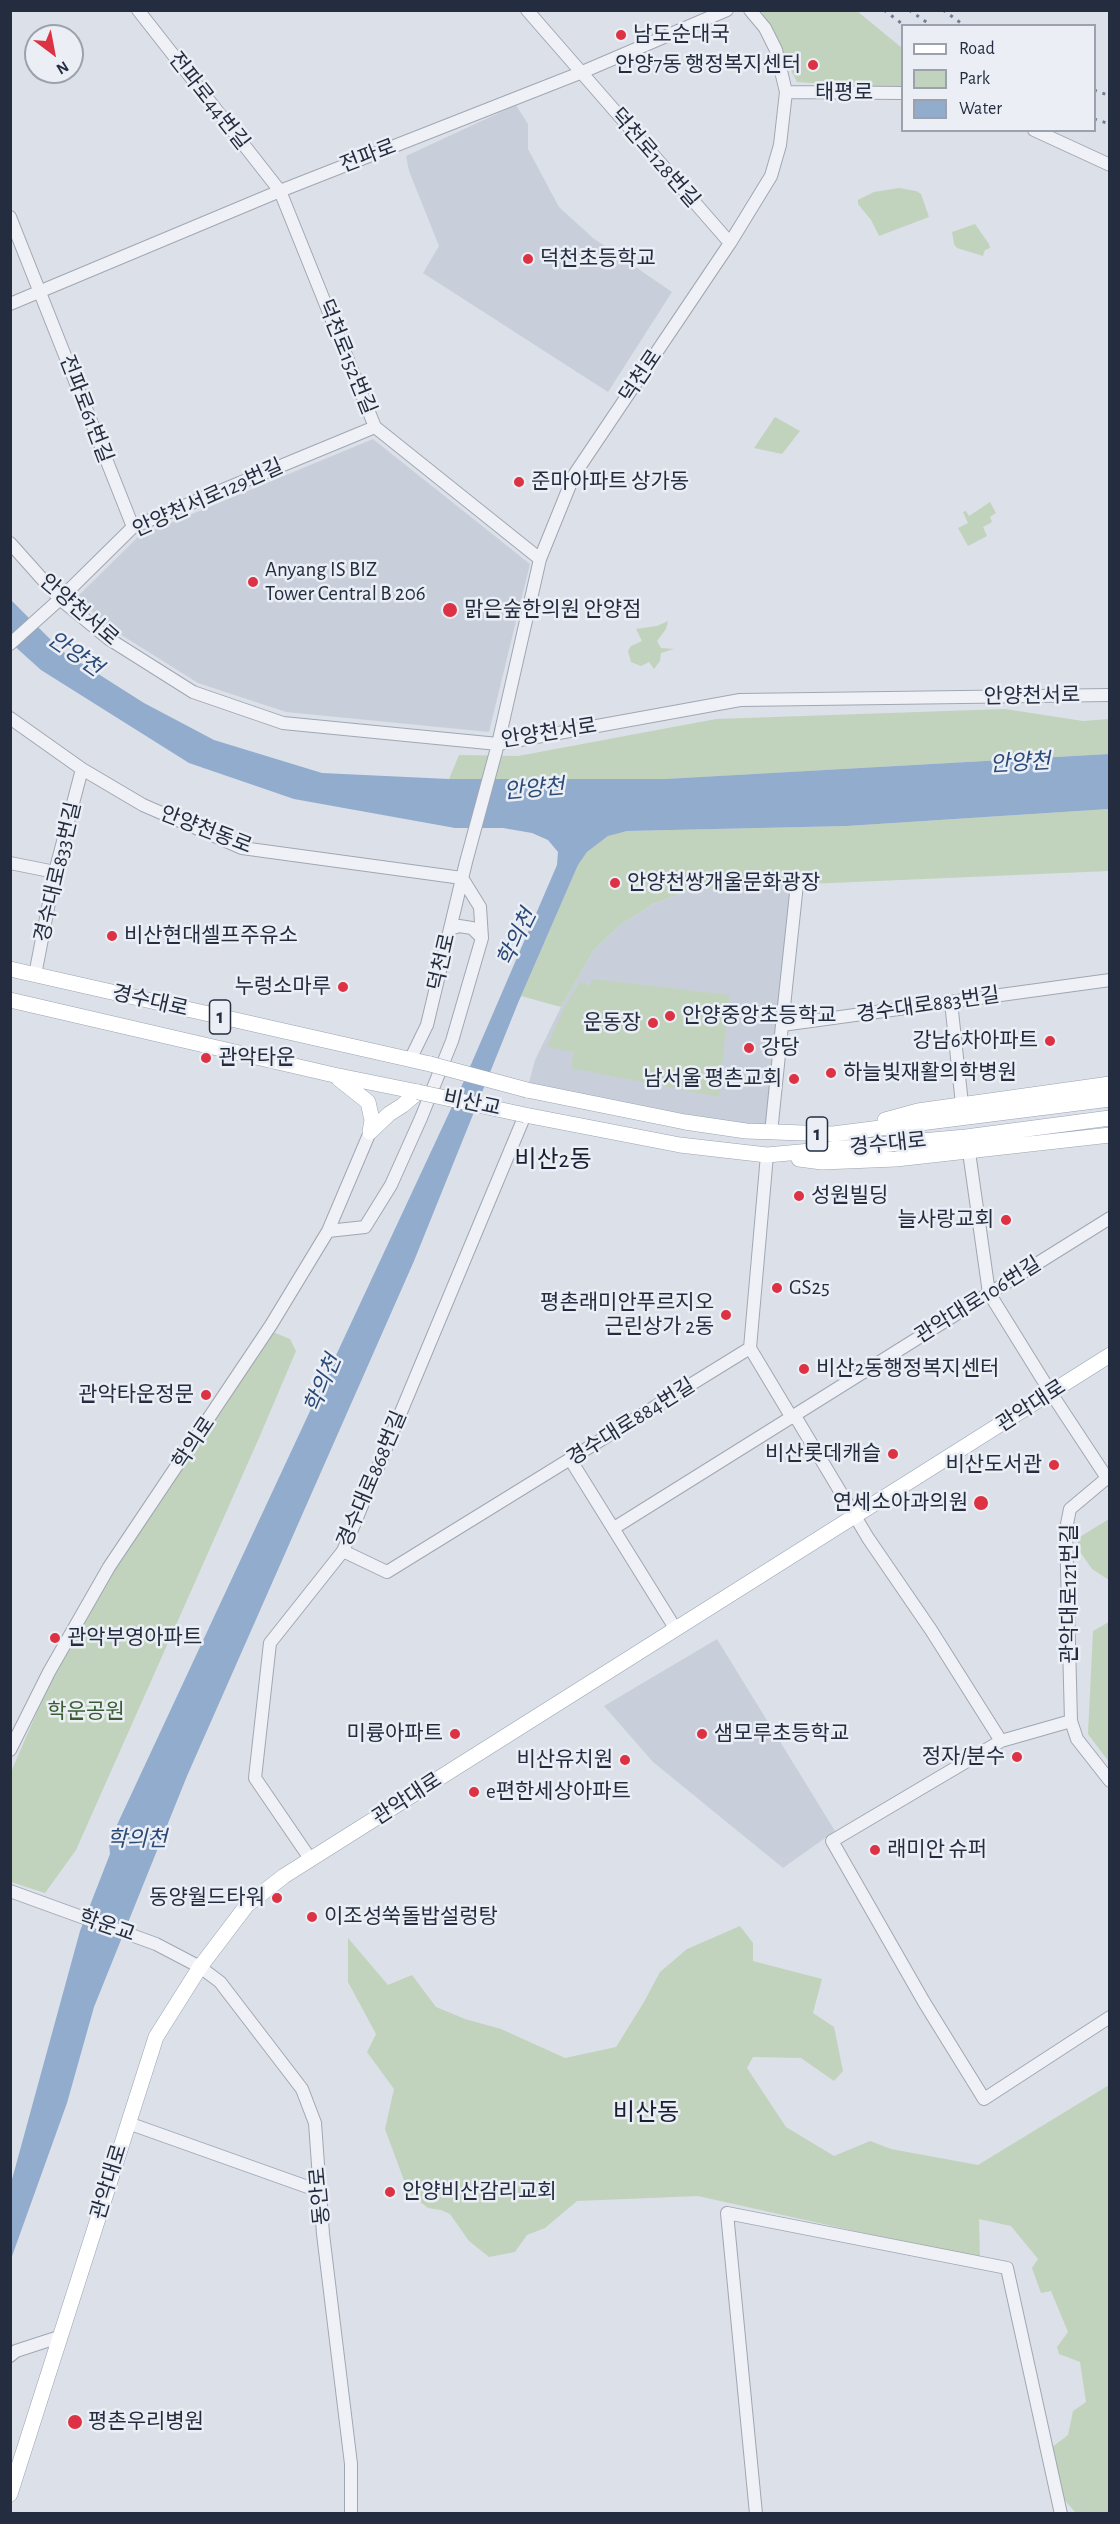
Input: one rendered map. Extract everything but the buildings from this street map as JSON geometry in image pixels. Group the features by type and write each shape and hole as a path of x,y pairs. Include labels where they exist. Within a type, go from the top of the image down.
{"main road":[{"name":"경수대로","path":"10,969 430,1064"},
{"name":"경수대로","path":"10,1000 334,1075 418,1092"},
{"name":"비산교","path":"430,1064 527,1090"},
{"path":"334,1075 368,1102 372,1120 370,1132"},
{"path":"833,1134 918,1111 1110,1084"},
{"name":"경수대로","path":"527,1090 685,1122 771,1133 833,1134 1110,1099"},
{"path":"370,1132 418,1092"},
{"name":"비산교","path":"418,1092 525,1115"},
{"name":"경수대로","path":"525,1115 680,1145 766,1155 966,1137 1110,1118"},
{"path":"766,1155 822,1162 896,1159 1110,1135"},
{"name":"관악대로","path":"10,2494 156,2037 200,1967 247,1905 284,1876 1110,1355"}],"street":[{"name":"전파로44번길","path":"138,10 280,191"},
{"name":"덕천로128번길","path":"527,10 730,243"},
{"name":"전파로","path":"10,304 280,191 580,73 727,10"},
{"name":"덕천로","path":"410,1060 427,1025 466,862 498,744 540,560 574,475 730,243 771,176 780,145 786,92 776,50 765,28 750,10"},
{"name":"태평로","path":"786,92 901,93"},
{"path":"1038,132 1110,165"},
{"name":"덕천로152번길","path":"280,191 375,427 540,560"},
{"name":"전파로61번길","path":"10,217 133,527"},
{"name":"안양천서로129번길","path":"10,644 60,599 133,527 375,427"},
{"name":"안양천서로","path":"10,543 60,599 109,639 193,692 284,723 498,744 740,700 1110,695"},
{"name":"안양천동로","path":"10,718 82,769 143,805 242,848 462,878"},
{"name":"경수대로833번길","path":"35,975 56,872 82,769"},
{"path":"10,863 56,872"},
{"path":"328,1231 365,1227 391,1185 452,1041 482,938 480,907 462,878"},
{"path":"771,1133 797,884"},
{"path":"450,929 459,926 472,928 482,938"},
{"name":"경수대로883번길","path":"782,1025 1110,980"},
{"path":"951,1002 962,1104"},
{"name":"경수대로868번길","path":"310,1860 255,1778 270,1643 343,1551 525,1115"},
{"name":"학의로","path":"10,1750 49,1671 109,1567 260,1343 328,1231 370,1132"},
{"path":"969,1152 989,1293"},
{"path":"766,1155 750,1348 857,1516 868,1538 931,1630 1001,1740"},
{"name":"관악대로106번길","path":"614,1528 1110,1218"},
{"name":"관악대로121번길","path":"989,1293 1050,1393 1108,1477 1070,1509 1066,1529 1071,1721 1077,1739 1110,1781"},
{"name":"경수대로884번길","path":"343,1551 387,1572 750,1348"},
{"path":"570,1459 675,1628"},
{"path":"1071,1721 1001,1740 832,1841 924,2002 984,2098 1110,2017"},
{"name":"학운교","path":"10,1891 156,1944"},
{"name":"동안로","path":"156,1944 200,1967 220,1982 302,2089 315,2123 319,2192 351,2464 351,2514"},
{"path":"128,2123 319,2192"},
{"path":"756,2514 726,2213 1007,2268 1061,2514"},
{"path":"10,2356 16,2351 59,2337"}],"shaded area":[{"name":"덕천초등학교","path":"516,105 528,124 528,149 559,207 593,238 672,292 608,392 423,273 439,246 409,171 406,156"},
{"path":"373,439 530,564 489,732 286,712 198,683 115,631 76,598 139,536"},
{"name":"안양중앙초등학교","path":"797,884 771,1133 527,1090 535,1060 561,1007 594,950 620,925 653,904 692,889"},
{"name":"샘모루초등학교","path":"717,1639 835,1831 783,1868 653,1762 604,1706"}],"green space":[{"path":"761,11 857,11 901,47 901,89 797,82"},
{"path":"899,188 921,194 929,217 879,236 871,220 858,204 858,200 874,192"},
{"path":"975,224 990,248 985,250 983,256 957,248 954,244 952,232"},
{"path":"775,417 800,431 782,454 754,448"},
{"path":"990,502 996,513 990,517 992,522 983,527 987,536 968,546 958,528 968,523 963,512 966,511 969,516"},
{"path":"668,621 666,629 657,641 661,648 674,649 661,653 660,661 654,669 649,662 641,666 631,662 628,651 631,646 642,641 636,629 657,626"},
{"path":"1005,709 1083,721 1109,719 1109,754 666,779 449,779 459,755 518,756 716,719"},
{"path":"1109,809 1109,871 692,889 653,904 620,925 594,950 561,1007 521,996 578,865 587,852 608,836 616,833 847,826"},
{"name":"운동장","path":"593,979 729,995 719,1097 571,1068 574,1052 547,1047 564,1008 579,983 588,984 587,989"},
{"name":"학운공원","path":"273,1332 290,1339 296,1351 76,1850 45,1893 11,1882 11,1772 46,1691 113,1569"},
{"path":"1109,1519 1109,1580 1092,1569 1078,1549 1078,1538"},
{"path":"1109,1622 1109,1762 1088,1734 1093,1631"},
{"path":"740,1926 753,1943 753,1961 822,1979 813,2013 834,2027 843,2071 834,2081 801,2058 753,2057 747,2068 786,2127 834,2156 870,2141 891,2149 978,2165 1109,2085 1109,2513 1076,2513 1060,2495 1051,2448 1068,2435 1073,2411 1086,2402 1080,2362 1059,2354 1057,2347 1068,2332 1051,2291 1041,2293 1032,2268 1038,2259 1011,2226 979,2219 980,2259 698,2196 577,2201 545,2228 527,2235 515,2252 489,2257 469,2241 450,2214 428,2208 419,2201 412,2202 385,2129 394,2089 367,2052 376,2034 348,1982 348,1938 388,1985 412,1975 436,2007 465,2019 501,2029 565,2058 616,2047 660,1972 687,1949"}],"water":[{"path":"11,600 62,651 144,703 214,740 322,773 449,779 665,779 1109,754 1109,809 847,826 627,831 608,836 587,852 578,865 518,1003 414,1261 187,1776 94,2007 67,2103 11,2259 11,2183 80,1931 110,1854 109,1842 463,1083 557,865 558,852 548,840 532,833 503,828 455,828 294,799 189,763 41,670 11,643"}],"railway":[{"path":"884,10 902,24"},
{"path":"909,10 929,24"},
{"path":"943,10 962,24"},
{"path":"1096,91 1110,96"},
{"path":"1096,120 1110,124"}],"place":[{"name":"남도순대국","path":"621,35"},
{"name":"안양7동 행정복지센터","path":"813,65"},
{"name":"덕천초등학교","path":"528,259"},
{"name":"준마아파트 상가동","path":"519,482"},
{"name":"Anyang IS BIZ Tower Central B 206","path":"253,582"},
{"name":"맑은숲한의원 안양점","path":"450,610"},
{"name":"안양천쌍개울문화광장","path":"615,883"},
{"name":"비산현대셀프주유소","path":"112,936"},
{"name":"누렁소마루","path":"343,987"},
{"name":"안양중앙초등학교","path":"670,1016"},
{"name":"운동장","path":"653,1023"},
{"name":"강남6차아파트","path":"1050,1041"},
{"name":"강당","path":"749,1048"},
{"name":"관악타운","path":"206,1058"},
{"name":"하늘빛재활의학병원","path":"831,1073"},
{"name":"남서울 평촌교회","path":"794,1079"},
{"name":"성원빌딩","path":"799,1196"},
{"name":"늘사랑교회","path":"1006,1220"},
{"name":"GS25","path":"777,1288"},
{"name":"평촌래미안푸르지오 근린상가 2동","path":"726,1315"},
{"name":"비산2동행정복지센터","path":"804,1369"},
{"name":"관악타운정문","path":"206,1395"},
{"name":"비산롯데캐슬","path":"893,1454"},
{"name":"비산도서관","path":"1054,1465"},
{"name":"연세소아과의원","path":"981,1503"},
{"name":"관악부영아파트","path":"55,1638"},
{"name":"미륭아파트","path":"455,1734"},
{"name":"샘모루초등학교","path":"702,1734"},
{"name":"정자/분수","path":"1017,1757"},
{"name":"비산유치원","path":"625,1760"},
{"name":"e편한세상아파트","path":"474,1792"},
{"name":"래미안 슈퍼","path":"875,1850"},
{"name":"동양월드타워","path":"277,1898"},
{"name":"이조성쑥돌밥설렁탕","path":"312,1917"},
{"name":"안양비산감리교회","path":"390,2192"},
{"name":"평촌우리병원","path":"75,2422"}],"district":[{"name":"비산2동","path":"553,1160"},
{"name":"비산동","path":"646,2113"}],"water label":[{"name":"안양천","path":"75,654"},
{"name":"안양천","path":"1020,763"},
{"name":"안양천","path":"534,789"},
{"name":"학의천","path":"517,938"},
{"name":"학의천","path":"323,1384"},
{"name":"학의천","path":"137,1839"}]}
